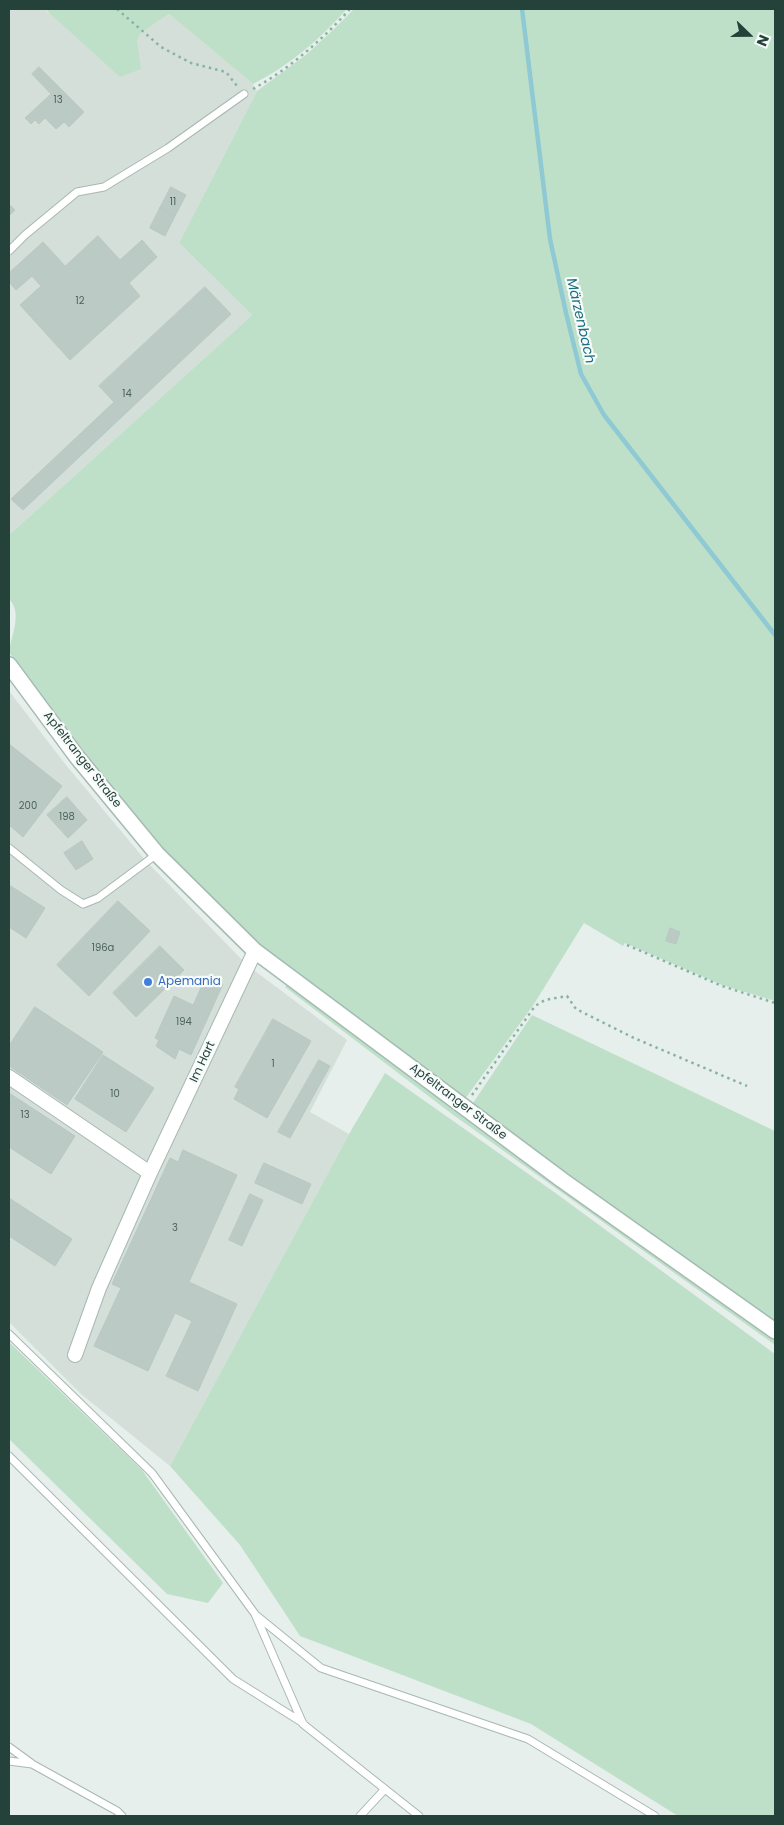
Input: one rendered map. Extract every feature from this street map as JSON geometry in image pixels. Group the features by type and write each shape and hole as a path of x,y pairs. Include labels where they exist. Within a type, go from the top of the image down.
{"street":[{"name":"Apfeltranger Straße","path":"9,664 77,757 157,854 255,951 562,1180 775,1331"},
{"name":"Im Hart","path":"75,1355 99,1288 150,1173 255,951"},
{"path":"9,1077 150,1173"}],"lane":[{"path":"9,251 25,235 77,192 104,187 168,148 244,94"},
{"path":"9,848 61,890 83,904 98,898 157,854"},
{"path":"9,1334 152,1473 255,1614 304,1724"},
{"path":"9,1456 233,1679 304,1724 419,1816"},
{"path":"255,1614 321,1668 528,1739 655,1816"},
{"path":"9,1747 32,1764 117,1811 122,1816"},
{"path":"9,1761 32,1764"},
{"path":"360,1816 385,1789"}],"path":[{"path":"117,9 161,47 190,63 226,72 244,94 267,81 305,53 333,28 350,9"},
{"path":"627,945 722,986 775,1003"},
{"path":"464,1106 535,1006 545,1000 567,996 576,1009 634,1038 747,1086"}],"shaded area":[{"path":"9,9 45,9 47,12 137,41 141,33 169,14 253,84 257,91 179,243 252,315 9,535"},
{"path":"9,691 66,765 146,861 247,965 347,1040 310,1112 349,1134 170,1466 81,1394 9,1322"}],"green space":[{"path":"45,9 347,9 303,51 279,69 253,84 169,14 141,33 137,41 141,69 120,77"},
{"path":"354,9 520,9 526,56 528,55 523,9 775,9 775,1001 722,985 625,943 623,946 584,923 534,1004 465,1099 258,947 160,847 81,753 9,652 16,618 13,605 9,599 9,535 252,315 179,243 257,91 307,54"},
{"path":"289,982 775,1335 775,1345 452,1114 285,987"},
{"path":"532,1015 775,1131 775,1326 471,1106"},
{"path":"385,1073 554,1192 775,1354 775,1816 678,1816 531,1724 300,1636 240,1545 170,1466 349,1134"},
{"path":"9,1342 142,1470 223,1583 208,1603 167,1594 9,1439"}],"building":[{"path":"39,67 84,112 69,127 64,122 56,129 45,118 39,124 35,120 31,124 25,118 51,94 32,74"},
{"path":"171,187 186,195 175,216 160,208"},
{"path":"9,204 15,210 9,216"},
{"path":"160,208 175,216 165,236 150,228"},
{"path":"98,236 120,260 142,240 157,257 129,283 140,296 70,360 20,305 41,286 32,276 16,290 9,282 9,273 43,242 65,266"},
{"path":"205,287 231,314 23,510 11,499 114,402 99,386"},
{"path":"9,744 62,786 23,837 9,825"},
{"path":"67,797 87,820 68,838 47,815"},
{"path":"82,841 93,859 76,870 64,853"},
{"path":"9,885 45,908 26,938 9,927"},
{"path":"118,901 150,931 89,996 57,965"},
{"path":"670,928 680,932 676,944 666,941"},
{"name":"Apemania","path":"160,946 184,970 136,1017 113,993"},
{"path":"206,977 223,984 191,1055 179,1049 175,1059 156,1046 159,1040 155,1038 174,996 193,1005"},
{"path":"35,1007 103,1052 67,1105 9,1066 9,1046"},
{"path":"273,1019 311,1041 267,1118 234,1099 239,1089 235,1087"},
{"path":"103,1055 154,1088 126,1132 75,1099"},
{"path":"319,1060 330,1066 290,1138 278,1132"},
{"path":"9,1093 75,1136 51,1174 9,1147"},
{"path":"183,1150 237,1175 189,1282 237,1304 198,1391 166,1376 192,1321 175,1313 148,1371 94,1346 121,1288 112,1284 170,1158 178,1162"},
{"path":"264,1163 311,1184 302,1204 255,1183"},
{"path":"250,1194 263,1200 242,1246 229,1240"},
{"path":"9,1198 72,1239 55,1266 9,1236"}],"waterway":[{"name":"Märzenbach","path":"522,9 550,239 581,374 604,415 775,635"}],"place":[{"name":"Apemania","path":"148,982"}]}
